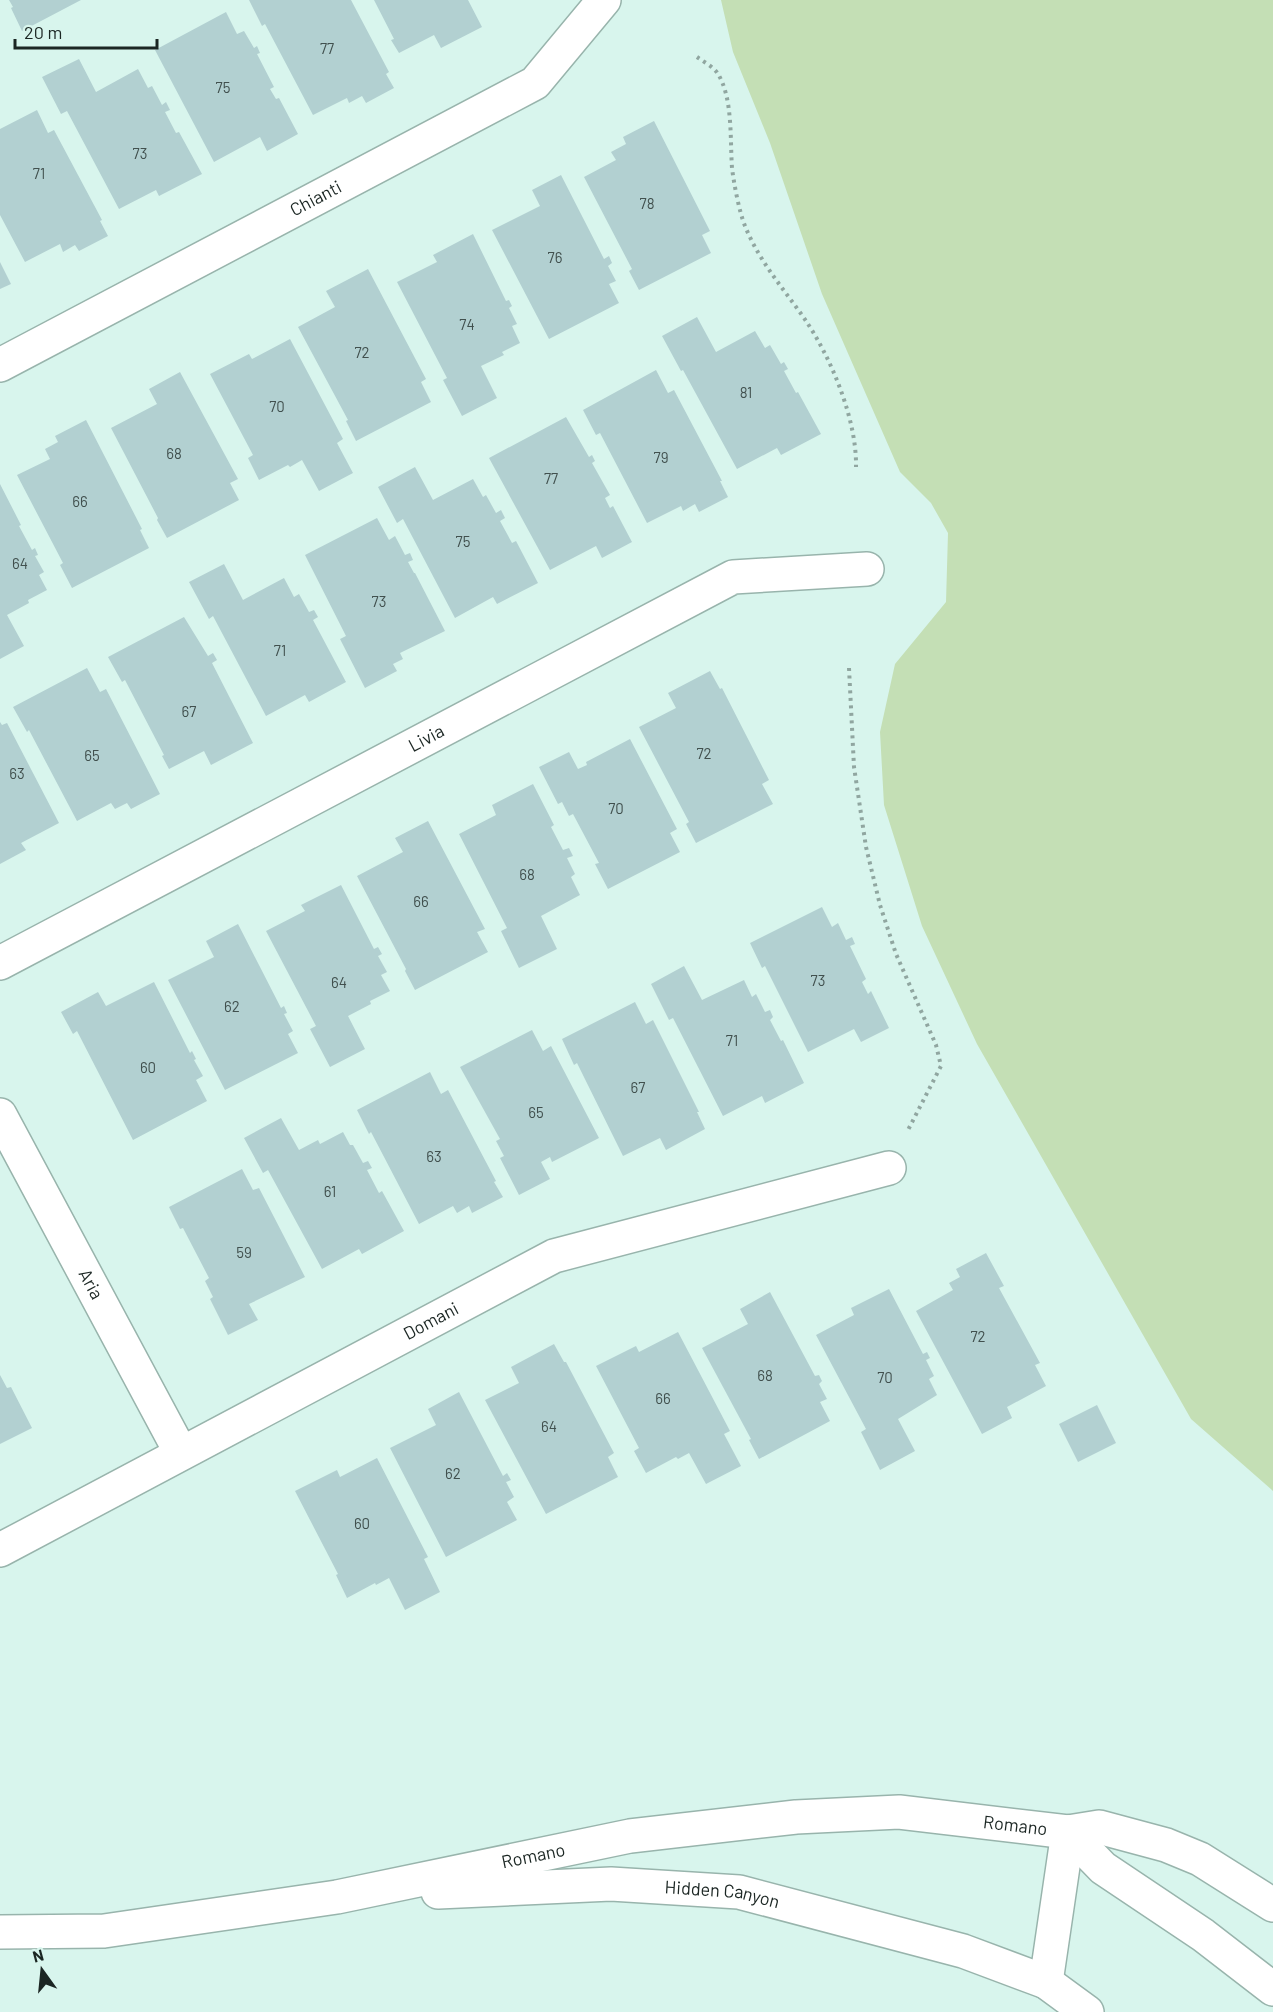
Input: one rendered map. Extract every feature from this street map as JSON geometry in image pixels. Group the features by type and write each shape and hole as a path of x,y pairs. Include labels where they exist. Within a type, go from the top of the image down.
{"street":[{"name":"Chianti","path":"0,365 535,83 604,0"},
{"name":"Livia","path":"0,963 733,577 867,569"},
{"name":"Aria","path":"0,1115 181,1454"},
{"name":"Domani","path":"0,1550 554,1256 890,1168"},
{"name":"Romano","path":"0,1932 104,1931 337,1897 630,1836 796,1817 899,1812 1068,1832 1099,1827 1166,1845 1200,1859 1273,1905"},
{"name":"Romano","path":"1068,1832 1102,1868 1203,1935 1273,1989"},
{"path":"1046,1982 1068,1832"},
{"name":"Hidden Canyon","path":"337,1897 611,1884 740,1892 963,1951 1046,1982 1087,2012"}],"path":[{"path":"697,57 717,72 726,90 733,172 745,225 765,266 805,320 831,366 846,410 856,453 856,467"},
{"path":"849,668 854,767 866,847 880,905 896,954 936,1045 941,1066 890,1168"}],"green space":[{"path":"721,0 1273,0 1273,1491 1191,1419 977,1044 922,926 884,805 880,732 895,664 946,602 948,533 931,503 900,472 822,294 770,143 733,52"}],"building":[{"path":"9,0 81,0 22,31"},
{"path":"249,0 351,0 389,72 386,74 394,88 366,103 362,96 349,103 347,98 313,115 265,24 262,26"},
{"path":"374,0 468,0 482,27 441,48 434,35 399,53"},
{"path":"226,12 237,34 244,31 254,48 257,46 260,53 257,54 274,87 270,89 276,99 279,98 298,134 267,151 260,137 214,162 155,50"},
{"path":"79,59 96,92 138,69 148,88 152,86 162,105 166,102 170,110 165,112 202,174 159,196 156,190 119,209 67,111 61,114 42,77"},
{"path":"37,110 48,133 54,130 102,220 100,221 108,236 79,251 75,245 63,252 60,244 25,262 0,215 0,129"},
{"path":"654,121 710,231 702,235 711,253 639,290 629,271 632,269 584,177 616,160 611,152 626,144 623,137"},
{"path":"561,175 604,259 609,256 612,263 608,266 616,281 609,284 619,303 549,339 492,230 540,206 532,190"},
{"path":"473,234 506,301 509,300 512,306 509,308 517,324 512,326 520,343 502,352 504,355 481,366 497,398 462,416 443,380 447,378 397,282 437,262 433,255"},
{"path":"0,262 11,284 0,289"},
{"path":"368,269 426,379 421,382 431,402 356,441 346,421 348,420 298,327 335,307 326,291"},
{"path":"697,317 716,352 755,331 765,348 770,345 781,364 784,362 788,369 784,371 821,434 781,455 777,448 737,469 662,336"},
{"path":"290,339 343,439 337,443 353,473 319,491 302,460 259,480 248,458 253,455 210,374 249,354 252,359"},
{"path":"656,370 668,393 674,390 722,481 720,481 728,497 699,512 695,504 683,511 681,506 647,523 600,433 596,435 583,410"},
{"path":"180,372 238,479 230,483 239,500 167,538 111,428 157,404 149,389"},
{"path":"566,417 589,457 592,455 595,461 592,463 610,495 605,498 610,508 613,506 632,542 602,558 596,546 550,570 489,458"},
{"path":"86,420 142,529 140,530 149,548 72,588 60,565 63,563 17,475 50,459 45,449 58,442 55,436"},
{"path":"415,467 433,500 473,479 483,497 486,495 496,513 501,510 505,518 500,521 512,543 516,541 538,583 497,604 493,597 455,618 403,519 397,523 378,487"},
{"path":"0,484 32,550 35,548 38,555 35,556 44,572 39,575 47,590 7,615 24,646 0,659"},
{"path":"377,518 389,540 395,536 405,555 410,553 413,560 408,562 445,631 400,653 403,659 393,664 397,671 365,688 340,639 346,636 305,555"},
{"path":"224,564 243,600 284,578 294,597 299,594 309,612 314,610 318,617 313,620 346,682 309,702 305,695 266,716 213,616 209,619 189,582"},
{"path":"184,617 208,656 213,653 217,660 212,663 253,743 211,765 204,751 169,769 125,680 122,682 108,657"},
{"path":"87,668 100,692 106,689 160,794 131,809 127,803 115,809 111,803 77,821 29,730 27,732 13,707"},
{"path":"710,671 720,689 722,688 769,780 762,784 773,804 696,843 686,824 689,822 639,727 676,708 668,693"},
{"path":"0,722 2,725 7,723 59,823 21,843 26,850 0,864"},
{"path":"630,739 677,829 670,833 680,852 608,889 595,864 599,863 573,814 569,816 562,802 558,804 539,767 569,752 578,769 587,765 586,762"},
{"path":"533,784 554,825 551,827 563,850 569,848 573,856 567,858 575,874 571,877 580,895 541,916 557,949 519,968 501,931 507,928 459,834 496,815 492,805"},
{"path":"428,821 485,929 477,932 488,952 415,990 357,876 403,852 395,838"},
{"path":"341,885 374,949 378,947 382,954 378,956 387,972 381,975 390,991 348,1016 365,1049 330,1067 310,1029 316,1026 266,931 305,911 301,905"},
{"path":"822,907 832,927 838,923 846,940 852,937 855,944 850,946 866,979 862,982 868,994 871,991 889,1028 861,1042 854,1029 808,1052 765,966 762,968 750,943"},
{"path":"238,924 281,1008 284,1006 287,1013 284,1014 293,1031 288,1034 298,1053 225,1090 168,980 214,957 206,941"},
{"path":"684,966 702,1000 744,980 752,997 756,994 765,1012 770,1010 773,1017 770,1020 781,1041 783,1040 804,1083 765,1103 762,1096 723,1116 673,1018 669,1020 651,984"},
{"path":"154,982 190,1053 192,1051 196,1059 194,1060 203,1076 196,1080 207,1101 133,1140 77,1031 73,1034 61,1012 98,992 106,1006"},
{"path":"635,1002 646,1024 653,1020 699,1112 697,1112 705,1129 666,1150 660,1138 623,1156 577,1063 574,1065 562,1039"},
{"path":"532,1030 543,1051 551,1046 599,1138 552,1162 550,1157 541,1162 550,1179 519,1195 500,1158 504,1156 496,1141 500,1139 460,1067"},
{"path":"430,1072 441,1094 448,1090 503,1197 472,1213 469,1206 457,1213 453,1206 419,1224 357,1110"},
{"path":"281,1118 299,1150 318,1140 320,1144 343,1132 363,1163 368,1161 372,1168 367,1170 379,1193 382,1191 404,1231 362,1254 359,1249 322,1269 268,1170 263,1173 244,1138"},
{"path":"242,1169 253,1190 259,1188 305,1277 249,1304 258,1320 228,1335 210,1299 213,1297 205,1281 209,1278 183,1228 180,1229 169,1207"},
{"path":"986,1253 1004,1286 999,1288 1040,1363 1035,1365 1046,1386 1007,1407 1012,1418 982,1434 916,1311 953,1290 949,1283 960,1277 956,1269"},
{"path":"889,1289 923,1354 927,1352 930,1358 926,1360 934,1376 929,1379 937,1395 898,1419 915,1451 880,1470 861,1432 866,1429 816,1335 854,1315 851,1308"},
{"path":"770,1292 815,1376 819,1375 822,1381 819,1384 827,1399 820,1402 830,1421 759,1459 749,1440 751,1439 702,1348 748,1324 740,1309"},
{"path":"678,1332 730,1431 724,1434 741,1466 706,1484 689,1453 678,1459 676,1457 646,1473 634,1451 639,1448 596,1366 636,1346 639,1352"},
{"path":"554,1344 566,1362 614,1453 608,1457 618,1477 546,1514 485,1400 519,1383 511,1367"},
{"path":"0,1375 7,1388 11,1387 32,1428 0,1444"},
{"path":"459,1392 503,1476 507,1473 511,1480 506,1482 514,1497 507,1502 517,1520 446,1557 390,1448 436,1425 428,1409"},
{"path":"1097,1405 1116,1443 1078,1462 1059,1424"},
{"path":"377,1458 428,1557 424,1559 440,1592 405,1610 389,1578 347,1598 336,1575 338,1574 295,1491 337,1470 340,1477"}]}
